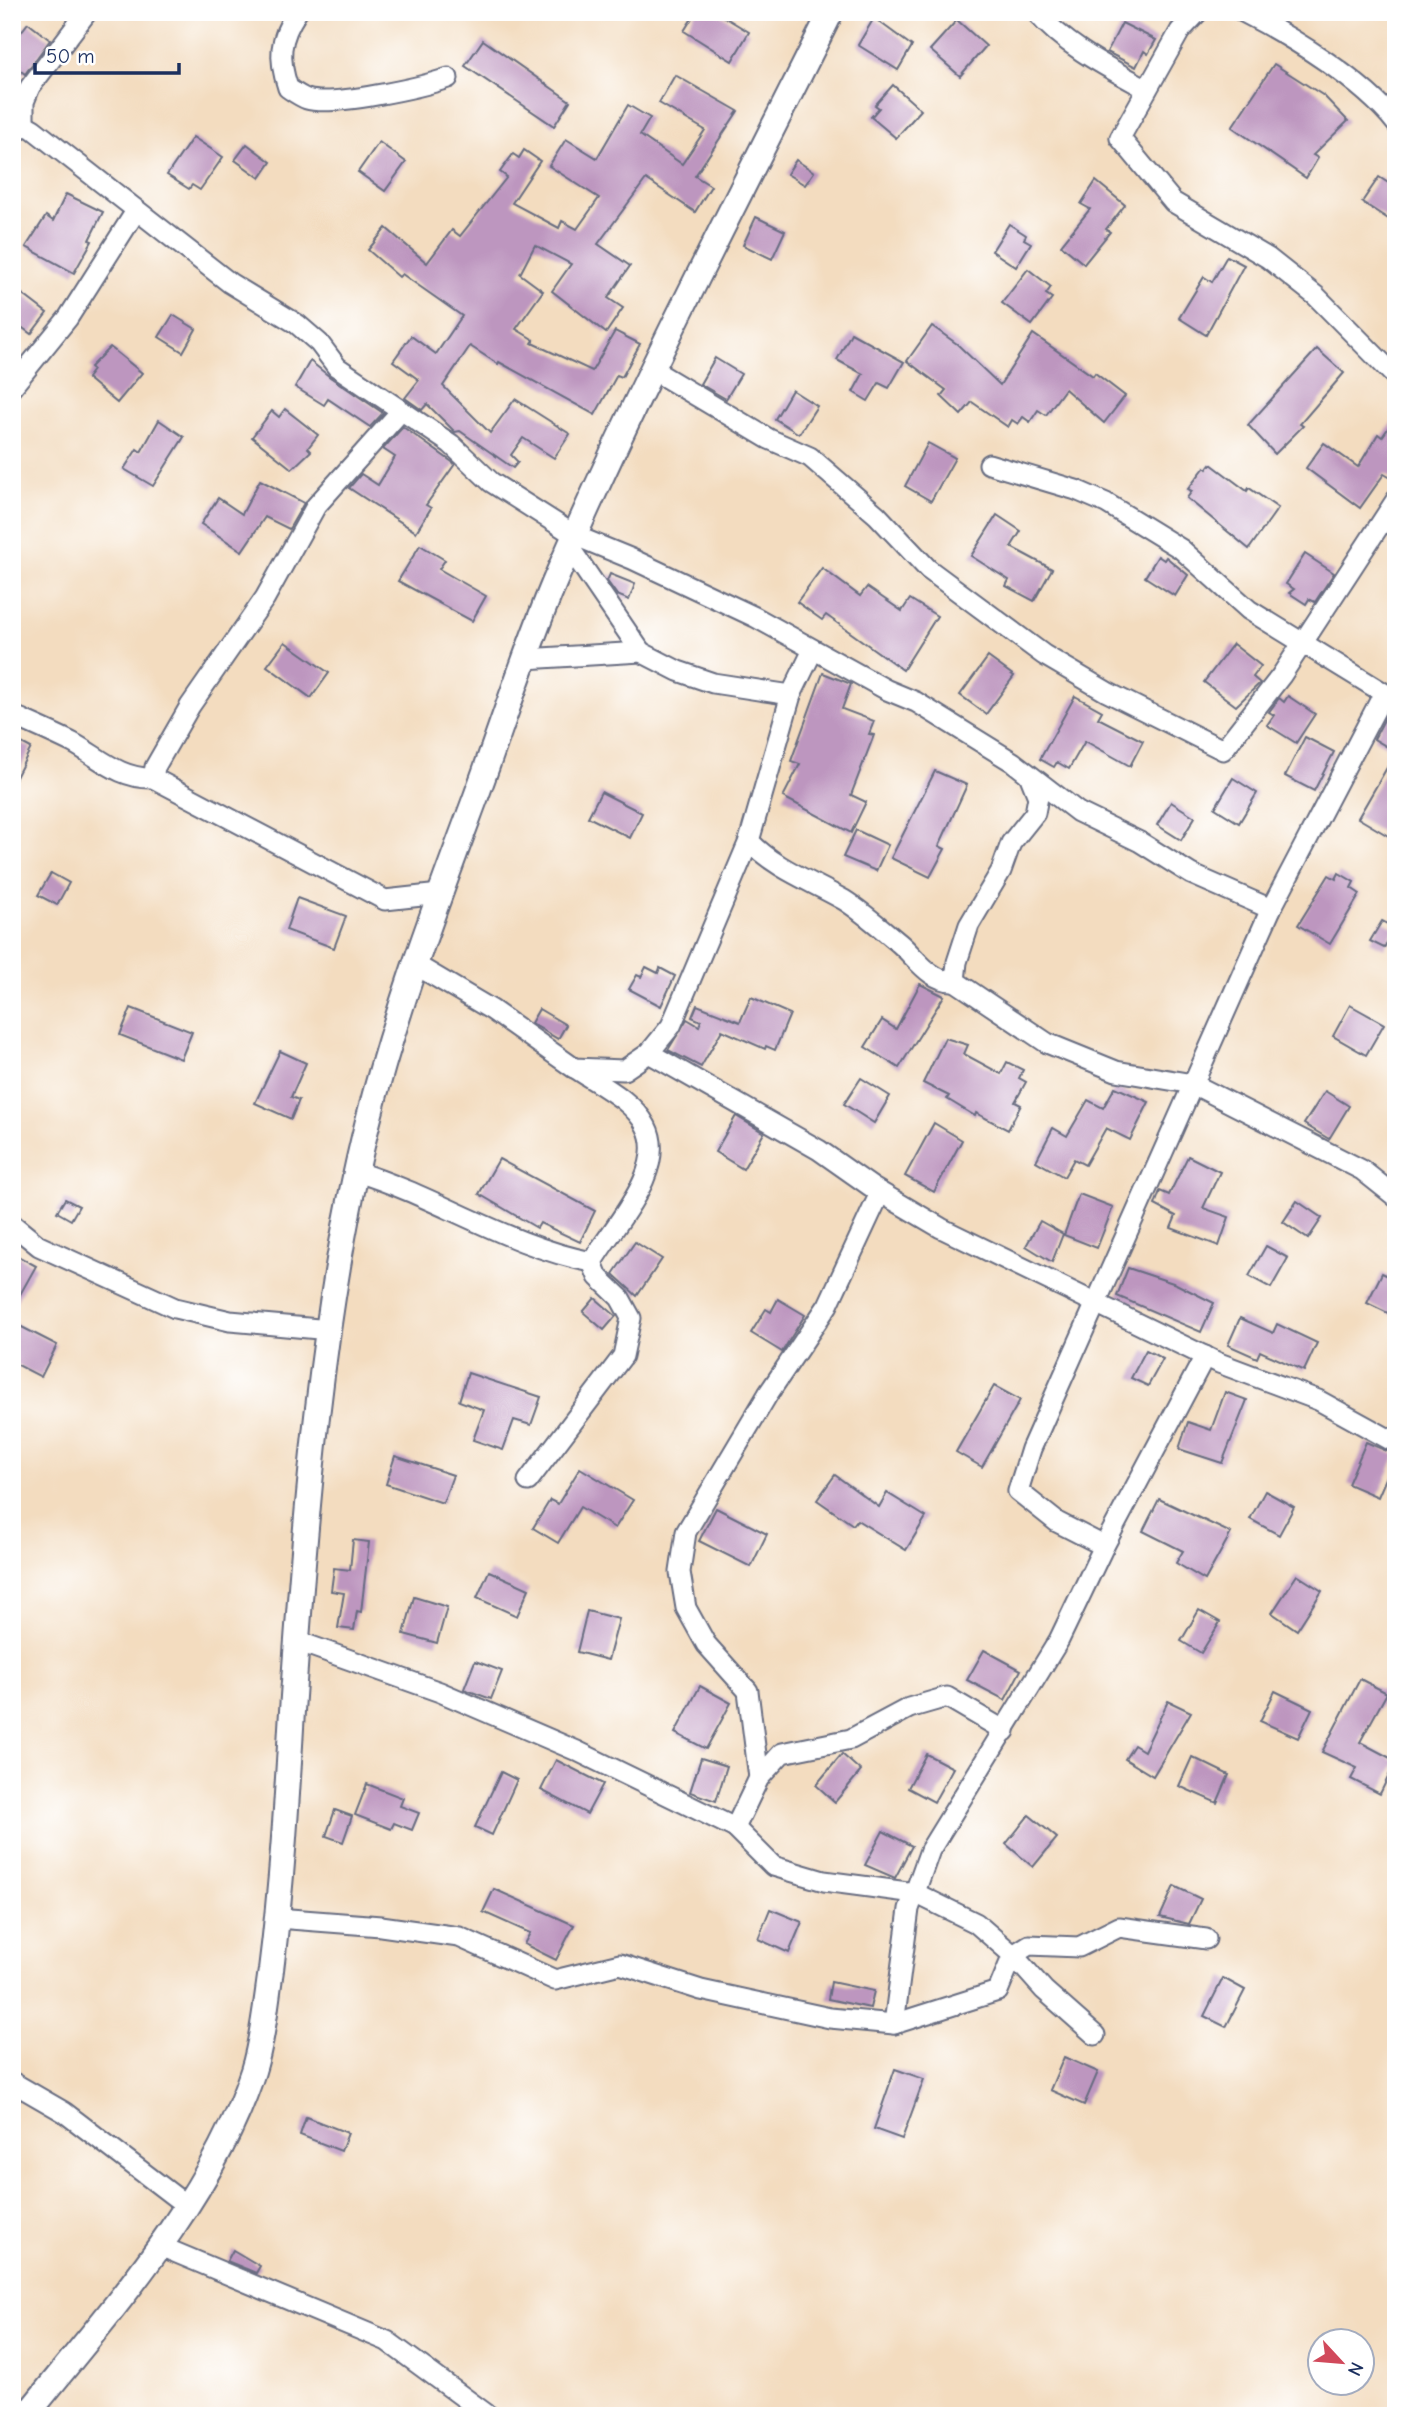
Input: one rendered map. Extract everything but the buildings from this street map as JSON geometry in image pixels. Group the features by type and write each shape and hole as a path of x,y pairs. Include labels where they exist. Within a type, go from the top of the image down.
{"street":[{"path":"87,12 30,87 16,125 88,170 136,211 230,283 297,324 319,343 337,367 450,444 491,482 573,542 755,617 925,706 1029,775 1078,812 1140,842 1191,874 1271,909"},
{"path":"298,12 281,42 280,64 288,88 307,99 334,101 431,84 447,78"},
{"path":"26,2416 160,2246 187,2206 239,2108 254,2069 277,1918 312,1474 330,1330 368,1122 440,894 525,659 573,542 653,370 831,12"},
{"path":"1037,12 1046,23 1100,63 1147,89"},
{"path":"1198,12 1180,31 1119,138 1173,202 1268,258 1316,296 1396,377"},
{"path":"1243,12 1304,47 1383,107 1396,123"},
{"path":"12,387 76,307 136,211"},
{"path":"653,370 769,439 810,457 877,515 928,569 1044,655 1107,692 1223,750 1281,676 1396,500"},
{"path":"153,778 155,767 190,706 265,598 316,506 401,411"},
{"path":"989,464 1076,490 1106,503 1181,550 1249,610 1390,696 1271,909 1031,1448 1018,1490 1057,1522 1104,1546"},
{"path":"573,542 641,652"},
{"path":"574,1068 624,1070 649,1053 671,1026 749,841 791,695 813,649"},
{"path":"525,659 641,652 678,671 713,682 791,695"},
{"path":"12,715 74,744 113,769 136,779 153,778 386,900 440,894"},
{"path":"955,981 957,962 969,925 1001,871 1011,843 1035,813 1038,797 1029,775"},
{"path":"749,841 779,867 846,902 901,945 919,965 939,978 955,981 1047,1043 1116,1071 1193,1084 1362,1170 1396,1197"},
{"path":"416,965 492,1010 627,1103 647,1126 651,1148 643,1184 592,1262"},
{"path":"649,1053 819,1150 880,1193 941,1228 1205,1356 1318,1400 1396,1443"},
{"path":"357,1172 391,1182 495,1232 554,1254 592,1262"},
{"path":"759,1777 748,1692 706,1644 686,1608 680,1573 686,1532 768,1394 828,1305 880,1193"},
{"path":"12,1224 39,1245 175,1308 230,1321 330,1330"},
{"path":"528,1480 624,1356 631,1318 620,1298 598,1278 592,1262"},
{"path":"894,2024 909,1909 930,1850 1059,1640 1104,1546 1205,1356"},
{"path":"297,1641 440,1692 577,1751 735,1828 773,1866 824,1881 915,1893 976,1923 1013,1955 1044,1990 1095,2035"},
{"path":"735,1828 759,1777 782,1753 851,1740 909,1708 947,1697 1005,1731"},
{"path":"277,1918 381,1926 459,1937 555,1980 620,1964 714,1993 830,2018 894,2024 998,1991 1013,1955 1029,1945 1079,1947 1119,1927 1206,1939"},
{"path":"12,2082 64,2112 187,2206"},
{"path":"160,2246 387,2341 489,2416"}]}
